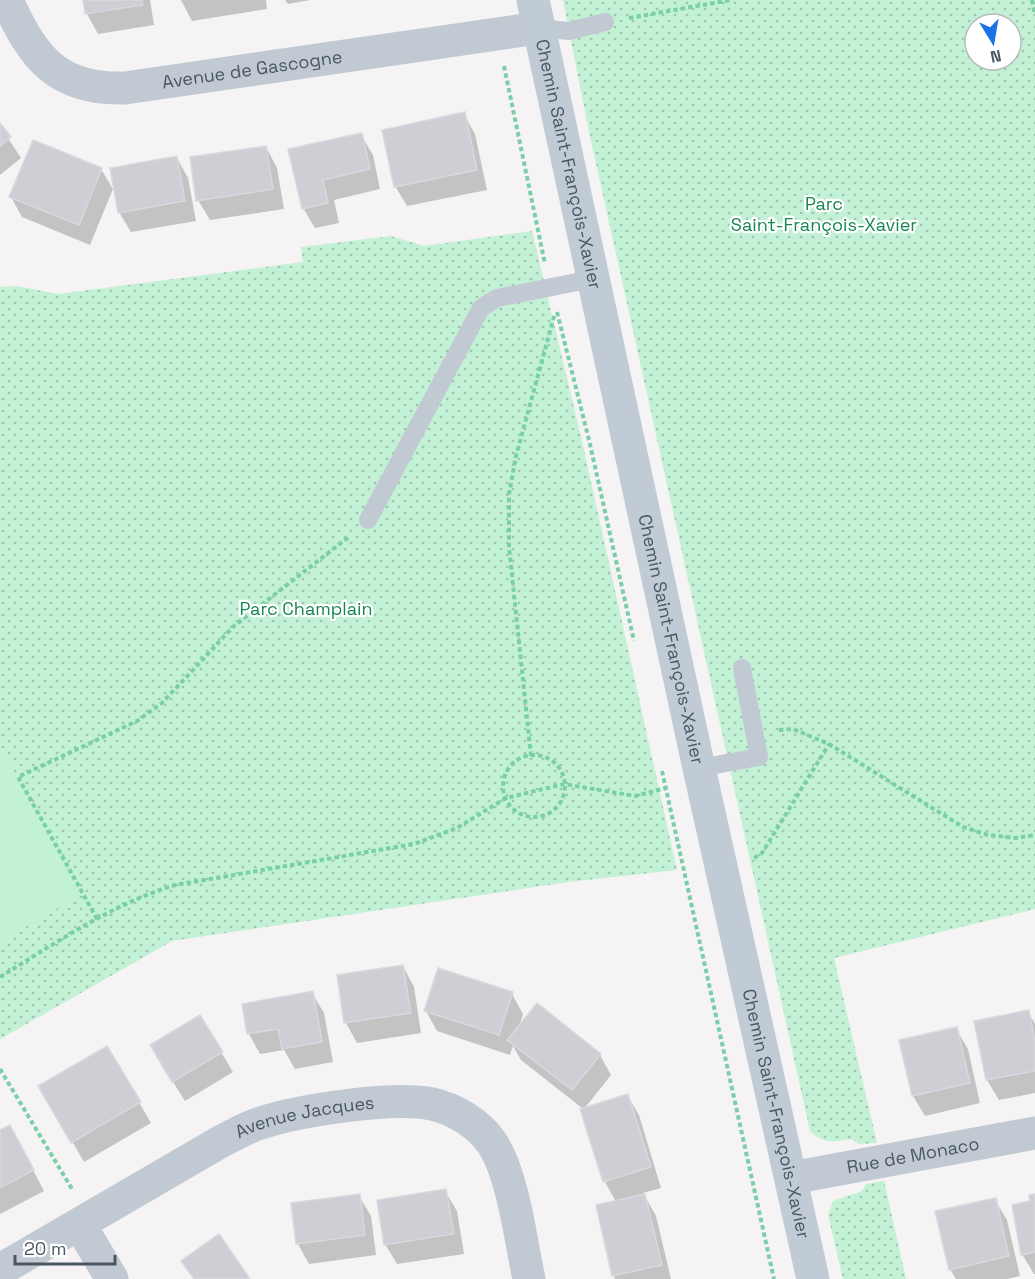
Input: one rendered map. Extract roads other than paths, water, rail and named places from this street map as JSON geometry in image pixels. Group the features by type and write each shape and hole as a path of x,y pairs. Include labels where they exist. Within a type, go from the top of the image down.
{"street":[{"name":"Avenue de Gascogne","path":"7,0 21,32 43,62 57,73 89,86 104,88 171,81 536,14"},
{"name":"Chemin Saint-François-Xavier","path":"536,14 699,768 813,1279"},
{"name":"Avenue Jacques","path":"0,1270 230,1137 258,1124 294,1115 357,1106 417,1102 435,1105 468,1120 492,1143 507,1182 529,1279"},
{"name":"Rue de Monaco","path":"790,1178 1035,1133"},
{"path":"80,1225 112,1279"}],"lane":[{"path":"536,14 569,31 604,22"},
{"path":"368,520 481,308 497,298 592,279"},
{"path":"699,768 759,757 742,668"}],"park label":[{"name":"Parc Saint-François-Xavier","path":"824,214"},
{"name":"Parc Champlain","path":"306,609"}]}
